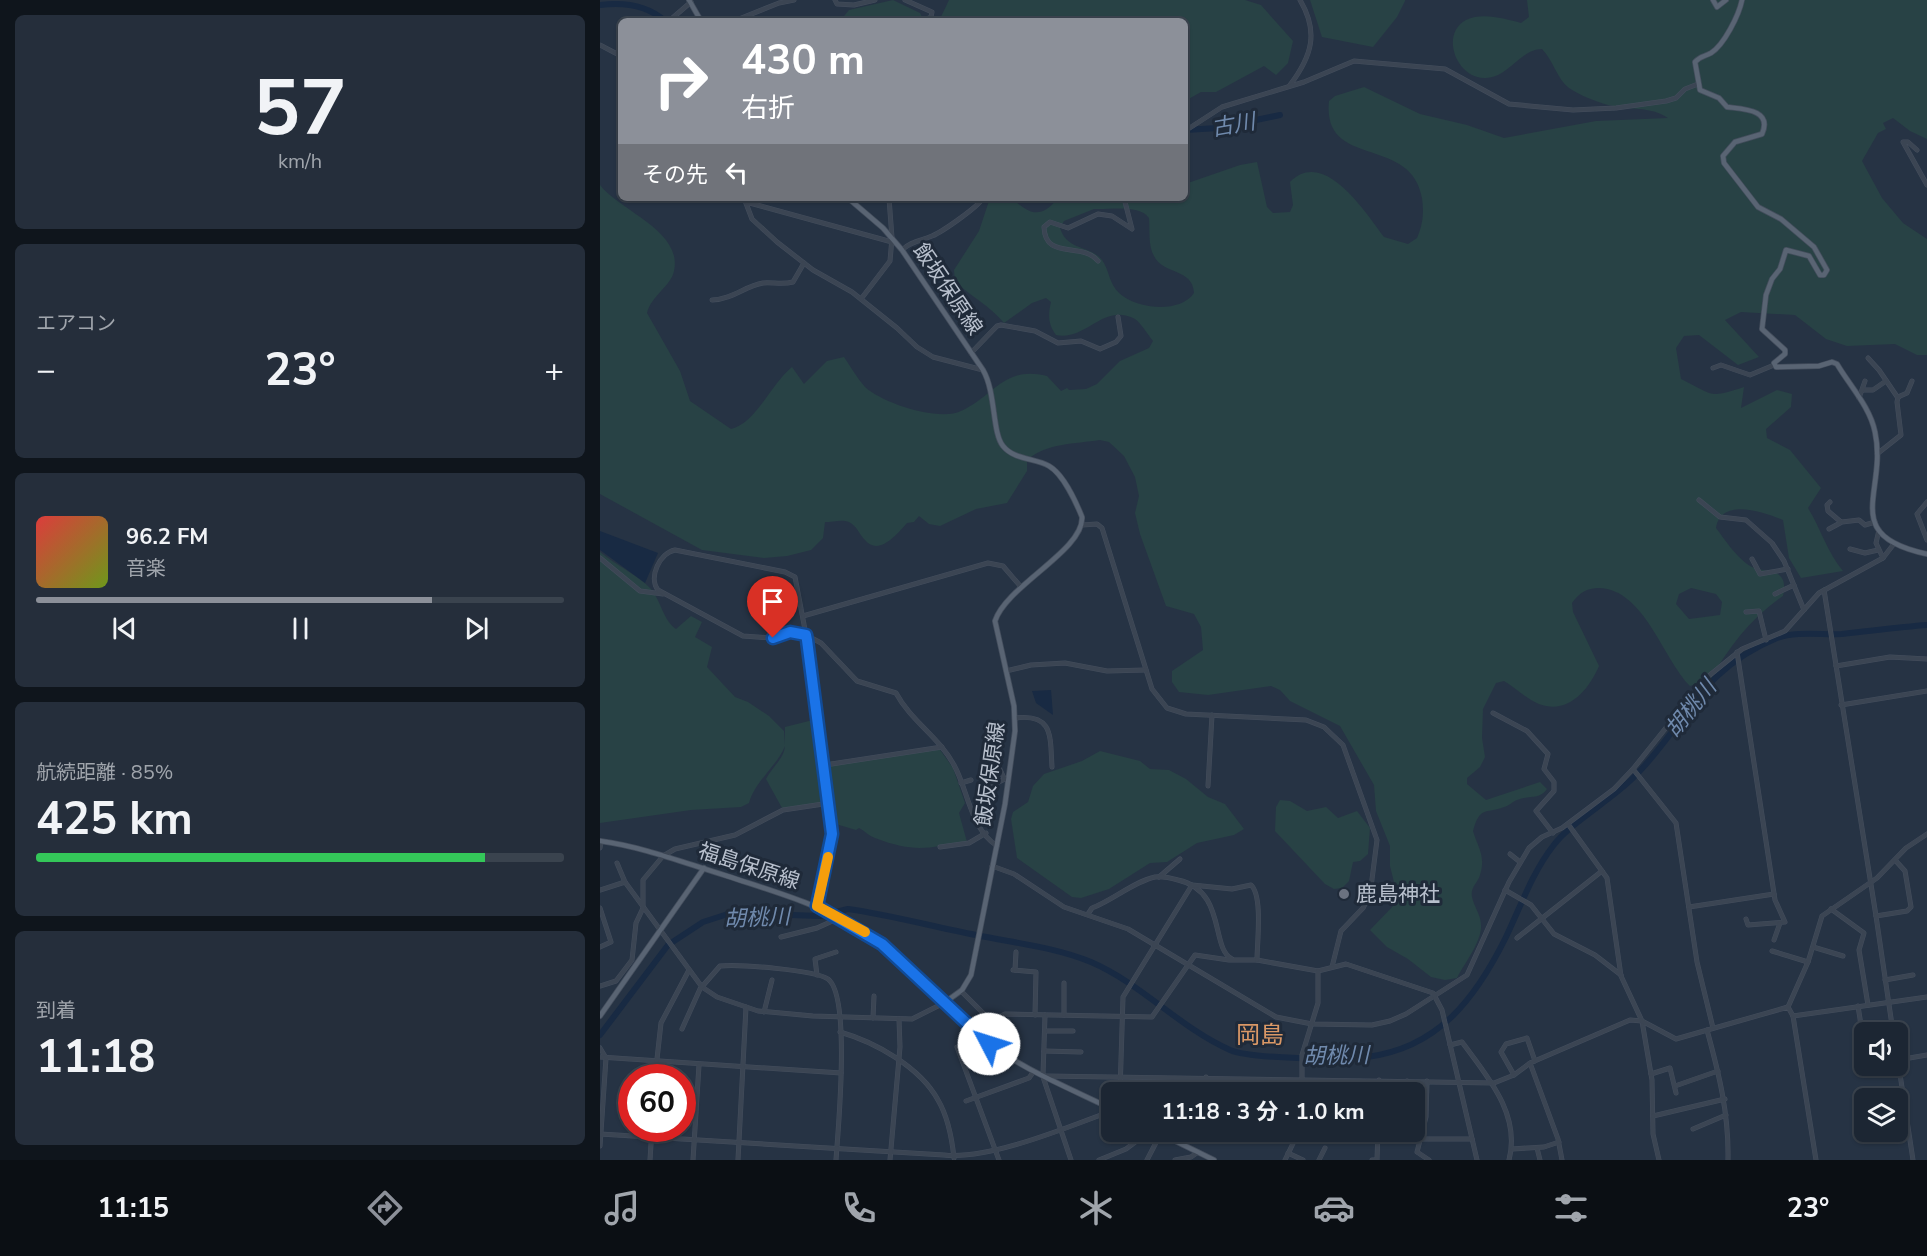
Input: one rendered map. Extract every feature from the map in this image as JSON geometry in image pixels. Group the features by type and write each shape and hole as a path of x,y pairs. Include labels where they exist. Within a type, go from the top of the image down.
{"main road":[{"path":"1713,0 1714,5 1720,7 1726,0"},
{"path":"1742,0 1722,40 1711,53 1699,57 1695,62 1698,84 1702,92 1719,98 1727,107 1753,109 1759,115 1763,123 1762,135 1735,142 1723,156 1724,163 1758,207 1781,219 1814,247 1827,270 1824,275 1820,275 1809,256 1791,249 1785,252 1782,265 1766,295 1761,320 1763,332 1785,350 1774,365"},
{"path":"690,1 699,18"},
{"name":"飯坂保原線","path":"851,201 902,250 983,370 992,390 1000,442 1011,452 1046,465 1055,471 1079,509 1082,525 1077,534 999,610 994,621 1015,718 1007,779 997,846 971,975 960,991 944,1002"},
{"path":"1774,365 1811,366 1834,362 1873,422 1877,454 1872,504 1875,522 1893,545 1927,554"},
{"name":"福島保原線","path":"601,841 666,855 817,906 838,917 882,944 974,1032 1013,1059 1101,1104"},
{"path":"600,1016 704,868"},
{"path":"1178,1142 1214,1160"}],"street":[{"path":"741,18 781,1 794,0"},
{"path":"835,0 837,4 844,6 874,0"},
{"path":"905,0 932,12 927,18"},
{"path":"1289,85 1309,50 1312,38 1312,25 1300,0"},
{"path":"672,18 690,1"},
{"path":"600,45 618,54"},
{"path":"1188,129 1222,107 1304,82 1354,61 1445,69 1509,104 1573,110 1616,108 1666,101 1676,98 1685,89 1698,84"},
{"path":"1917,150 1908,142 1903,142 1927,185"},
{"path":"745,201 754,222 804,263 861,300 929,355 983,370"},
{"path":"749,201 892,240"},
{"path":"861,300 890,261 892,240 889,201"},
{"path":"902,250 911,242 940,232 974,210 981,201"},
{"path":"1098,261 1086,252 1062,250 1051,245 1044,227 1050,222 1068,228 1098,214 1112,216 1132,229 1125,201"},
{"path":"712,300 735,297 765,283 793,282 804,263"},
{"path":"971,353 997,326 1002,325 1035,331 1058,343 1081,341 1095,348 1102,348 1121,336 1118,316"},
{"path":"1868,358 1880,369 1898,398 1897,409 1901,435 1877,454"},
{"path":"1713,368 1720,364 1750,375 1774,365"},
{"path":"1858,398 1865,381"},
{"path":"1863,390 1873,390 1886,381"},
{"path":"1898,398 1907,393 1912,381"},
{"path":"1700,500 1720,517 1746,520 1772,543 1788,570 1804,610"},
{"path":"1830,502 1827,505 1828,511 1842,522"},
{"path":"1927,502 1917,514 1927,540"},
{"path":"1829,529 1842,522 1857,520 1867,525 1875,522"},
{"path":"1082,525 1097,524 1102,528 1154,694 1167,708 1186,714 1306,720 1324,727 1343,745 1374,829 1377,846 1370,895 1363,908 1341,931 1332,967"},
{"path":"1879,530 1875,540 1883,558"},
{"path":"992,866 1014,874 1064,908 1128,929 1268,1013 1288,1021 1312,1024 1385,1023 1406,1014 1459,982 1469,971 1505,890 1531,846 1568,825 1605,797 1634,769 1699,686 1737,652 1789,628 1824,590 1883,558 1893,545"},
{"path":"1850,549 1865,553 1878,550"},
{"path":"817,906 832,840 830,803 806,635 797,581 789,573 675,550 664,555 654,577 656,588 743,636 771,638 790,632 806,635 821,643 857,681 896,693 907,712 942,747 954,765 970,809 997,846"},
{"path":"600,558 640,591 667,595"},
{"path":"1752,559 1760,574 1788,570"},
{"path":"803,616 988,563 1005,568 1021,587"},
{"path":"1775,594 1794,585"},
{"path":"1824,590 1891,1022"},
{"path":"1746,612 1759,611 1766,640"},
{"path":"1737,652 1774,894 1777,908 1785,922 1748,926 1746,919"},
{"path":"1836,666 1890,657 1927,659"},
{"path":"1005,671 1065,663 1107,671 1146,670"},
{"path":"1841,705 1927,691"},
{"path":"1493,713 1524,728 1548,754 1544,769 1554,782 1554,791 1536,811 1553,833"},
{"path":"1208,786 1212,716"},
{"path":"1015,718 1036,718 1048,728 1052,766"},
{"path":"825,765 942,747"},
{"path":"982,790 1007,779 995,759 988,758"},
{"path":"1634,769 1676,823 1698,964 1713,1028"},
{"path":"961,783 971,780"},
{"path":"600,986 614,981 632,960 636,923 643,908 643,880 650,869 672,850 704,841 732,837 783,810 830,803"},
{"path":"1568,825 1607,878 1621,976 1642,1021 1651,1074 1652,1116 1659,1160"},
{"path":"940,847 969,843 986,833"},
{"path":"1788,1007 1808,962 1822,916 1882,874 1906,848 1927,834"},
{"path":"600,848 601,841"},
{"path":"1510,854 1520,862"},
{"path":"1088,914 1092,908 1158,877 1180,859"},
{"path":"1875,916 1910,908 1905,871 1895,860"},
{"path":"617,863 625,882 689,970 702,987 717,997 764,1012 899,1019 917,1017 944,1002"},
{"path":"1517,938 1602,871"},
{"path":"1158,877 1192,885 1232,889 1251,885 1254,887 1258,900 1257,960"},
{"path":"600,890 625,882"},
{"path":"1120,1082 1122,997 1192,885"},
{"path":"1192,885 1213,910 1224,956"},
{"path":"1505,890 1529,903 1554,934 1600,958 1621,976"},
{"path":"1688,907 1774,894"},
{"path":"600,908 611,942 600,947"},
{"path":"1831,909 1864,933 1859,950 1868,1005"},
{"path":"781,937 817,928 838,917"},
{"path":"1774,940 1780,923"},
{"path":"1813,947 1843,956"},
{"path":"1772,951 1808,962"},
{"path":"817,975 815,959 836,952"},
{"path":"1016,952 1014,970 1036,972 1035,1015"},
{"path":"974,1032 1005,1014 1154,1016 1187,965 1197,954 1257,960 1318,971 1348,964 1385,979 1432,992 1435,996 1442,1010 1477,1160"},
{"path":"682,1029 702,987 722,965 817,975 832,984 840,1017 843,1048 836,1160"},
{"path":"656,1062 661,1023 689,970"},
{"path":"1302,1082 1302,1055 1319,999 1318,971"},
{"path":"1885,980 1913,975"},
{"path":"764,1012 772,980"},
{"path":"614,981 621,986"},
{"path":"1064,983 1064,1016"},
{"path":"960,991 992,1021"},
{"path":"873,1018 874,996"},
{"path":"1793,1017 1927,997"},
{"path":"738,1160 746,1006"},
{"path":"1858,1006 1861,1022"},
{"path":"1043,1075 1491,1083 1514,1075 1535,1060 1630,1020 1642,1021 1674,1038 1788,1007"},
{"path":"1788,1007 1793,1017 1816,1160"},
{"path":"1045,1015 1043,1075 1071,1160"},
{"path":"890,1160 899,1062 899,1019"},
{"path":"1045,1030 1073,1031"},
{"path":"1707,1030 1725,1099 1728,1160"},
{"path":"840,1032 865,1039 899,1062 916,1075 938,1099 950,1134 954,1159"},
{"path":"1514,1075 1501,1052 1506,1044 1527,1038 1535,1060"},
{"path":"1450,1045 1462,1041 1491,1083 1508,1116 1512,1149 1509,1160"},
{"path":"957,1047 999,1160"},
{"path":"600,1048 605,1059 600,1146"},
{"path":"1044,1052 1081,1052"},
{"path":"1908,1059 1927,1055"},
{"path":"600,1057 841,1073"},
{"path":"1530,1063 1559,1142 1562,1160"},
{"path":"696,1121 699,1065"},
{"path":"1651,1074 1670,1068 1676,1093"},
{"path":"966,1101 1029,1078 1035,1071"},
{"path":"1675,1086 1718,1071"},
{"path":"1900,1076 1913,1160"},
{"path":"1206,1077 1206,1082"},
{"path":"1425,1116 1427,1081"},
{"path":"1652,1116 1725,1099"},
{"path":"696,1140 891,1151 954,1159 997,1154 1101,1115"},
{"path":"1693,1129 1726,1115"},
{"path":"601,1134 618,1135"},
{"path":"1425,1139 1472,1140"},
{"path":"650,1160 651,1142"},
{"path":"693,1160 695,1142"},
{"path":"1099,1160 1139,1142"},
{"path":"1146,1160 1153,1142"},
{"path":"1285,1160 1294,1142"},
{"path":"1372,1160 1377,1160 1377,1142"},
{"path":"1420,1142 1418,1154 1429,1160"},
{"path":"1512,1149 1537,1148 1559,1142"},
{"path":"1319,1160 1325,1148"},
{"path":"1537,1148 1540,1160"},
{"path":"1175,1160 1198,1152"},
{"path":"1288,1153 1303,1160"}],"green space":[{"path":"893,0 920,13 922,17 842,18 849,10"},
{"path":"949,0 1245,0 1261,5 1293,41 1288,63 1276,75 1264,66 1216,92 1201,92 1188,99 1188,18 940,18"},
{"path":"1310,0 1405,1 1397,17 1373,47 1322,37"},
{"path":"1527,0 1927,0 1927,139 1910,131 1893,118 1883,123 1886,129 1878,133 1862,161 1882,198 1903,223 1927,239 1927,355 1917,355 1895,344 1847,346 1826,339 1795,315 1741,312 1725,320 1759,357 1738,365 1699,335 1684,336 1676,348 1681,379 1711,394 1744,387 1741,408 1777,390 1792,394 1791,407 1766,429 1767,438 1790,450 1821,488 1808,508 1843,571 1801,578 1789,558 1783,520 1744,509 1726,513 1720,518 1716,528 1734,552 1747,564 1779,575 1784,586 1783,596 1742,634 1710,680 1690,686 1651,627 1628,600 1615,591 1599,588 1587,590 1577,596 1572,603 1573,612 1599,666 1588,686 1572,701 1553,707 1531,700 1504,681 1496,683 1483,709 1482,738 1485,757 1480,767 1467,778 1467,784 1486,800 1540,782 1547,789 1541,795 1517,800 1506,806 1484,812 1478,818 1473,831 1481,852 1482,868 1472,894 1481,928 1475,947 1457,978 1445,980 1431,977 1408,959 1387,947 1370,930 1394,905 1396,890 1390,866 1390,846 1376,811 1374,785 1340,726 1290,701 1280,690 1271,686 1208,695 1179,692 1172,682 1172,671 1203,650 1201,627 1194,614 1166,606 1140,534 1135,513 1139,496 1135,477 1124,456 1109,442 1100,440 1061,445 1035,454 1027,460 1027,471 1007,503 976,509 940,526 929,524 919,516 914,522 907,523 888,542 876,546 870,545 849,522 825,522 823,538 811,550 787,556 764,558 702,550 600,494 600,185 609,195 660,233 669,244 674,257 674,271 669,282 652,301 647,313 680,371 690,401 731,429 740,426 756,411 792,367 804,384 827,361 844,357 865,387 884,399 911,409 951,414 972,405 1000,384 1020,375 1047,376 1061,391 1067,388 1069,390 1086,389 1097,384 1120,361 1149,348 1153,341 1135,319 1124,315 1104,318 1077,333 1056,335 1049,319 1051,302 1046,298 1032,303 1004,323 987,306 955,282 954,270 979,231 989,201 1016,201 1030,211 1041,212 1055,201 1188,201 1188,183 1240,165 1257,162 1267,207 1273,213 1290,212 1293,205 1290,182 1303,173 1316,172 1343,187 1384,237 1408,244 1417,238 1421,228 1422,198 1415,178 1402,166 1386,157 1352,145 1339,136 1331,122 1329,101 1335,96 1364,87 1420,114 1467,125 1504,138 1596,121 1668,118 1647,110 1615,107 1577,93 1565,84 1542,49 1534,50 1500,74 1492,77 1474,76 1459,63 1453,44 1454,35 1458,26 1466,20 1487,16 1521,23 1529,17","holes":["1094,209 1138,211 1149,218 1152,252 1158,262 1189,279 1194,293 1187,300 1179,304 1158,307 1136,303 1127,298 1113,285 1102,260 1097,255 1068,241 1060,228 1064,221","1691,588 1716,594 1722,602 1720,615 1689,619 1676,604 1679,594"]},
{"path":"600,552 651,589 668,621 676,629 691,616 702,622 695,637 712,647 707,667 735,697 748,702 769,716 784,731 785,745 785,727 821,718 828,762 938,747 953,768 965,803 959,813 967,842 921,848 900,846 873,837 859,828 856,830 829,822 828,805 782,808 766,779 780,759 785,746 756,788 749,803 741,807 691,810 600,823"},
{"path":"1100,751 1140,761 1150,769 1169,770 1186,779 1208,797 1225,804 1244,829 1234,835 1197,843 1167,862 1150,863 1109,889 1081,898 1072,897 1017,858 1011,819 1013,812 1028,802 1033,786 1044,774 1082,761"},
{"path":"1280,800 1290,801 1307,811 1326,807 1338,818 1357,811 1370,828 1368,854 1360,861 1353,862 1349,881 1342,888 1334,889 1325,884 1275,831 1276,807"}],"water":[{"path":"600,531 658,553 645,583 600,550"},
{"path":"1051,690 1053,715 1036,703 1032,691"}],"waterway":[{"name":"古川","path":"600,5 635,6 651,11 661,18"},
{"name":"古川","path":"1188,130 1218,128 1280,115"},
{"name":"胡桃川","path":"600,1035 668,945 703,922 731,913 820,916 848,909 1034,946 1091,962 1127,982 1212,1041 1241,1053 1276,1057 1339,1058 1367,1057 1392,1052 1434,1032 1467,1000 1493,961 1533,879 1560,837 1633,778 1652,758 1696,700 1728,666 1750,651 1784,636 1842,634 1927,625"}],"slow traffic":[{"path":"828,857 817,906 865,932"}],"place":[{"name":"鹿島神社","path":"1344,894"}],"district":[{"name":"岡島","path":"1260,1035"}],"route":[{"path":"773,638 792,632 806,635 807,640 828,784 832,834 817,906 882,944 989,1044"}]}
